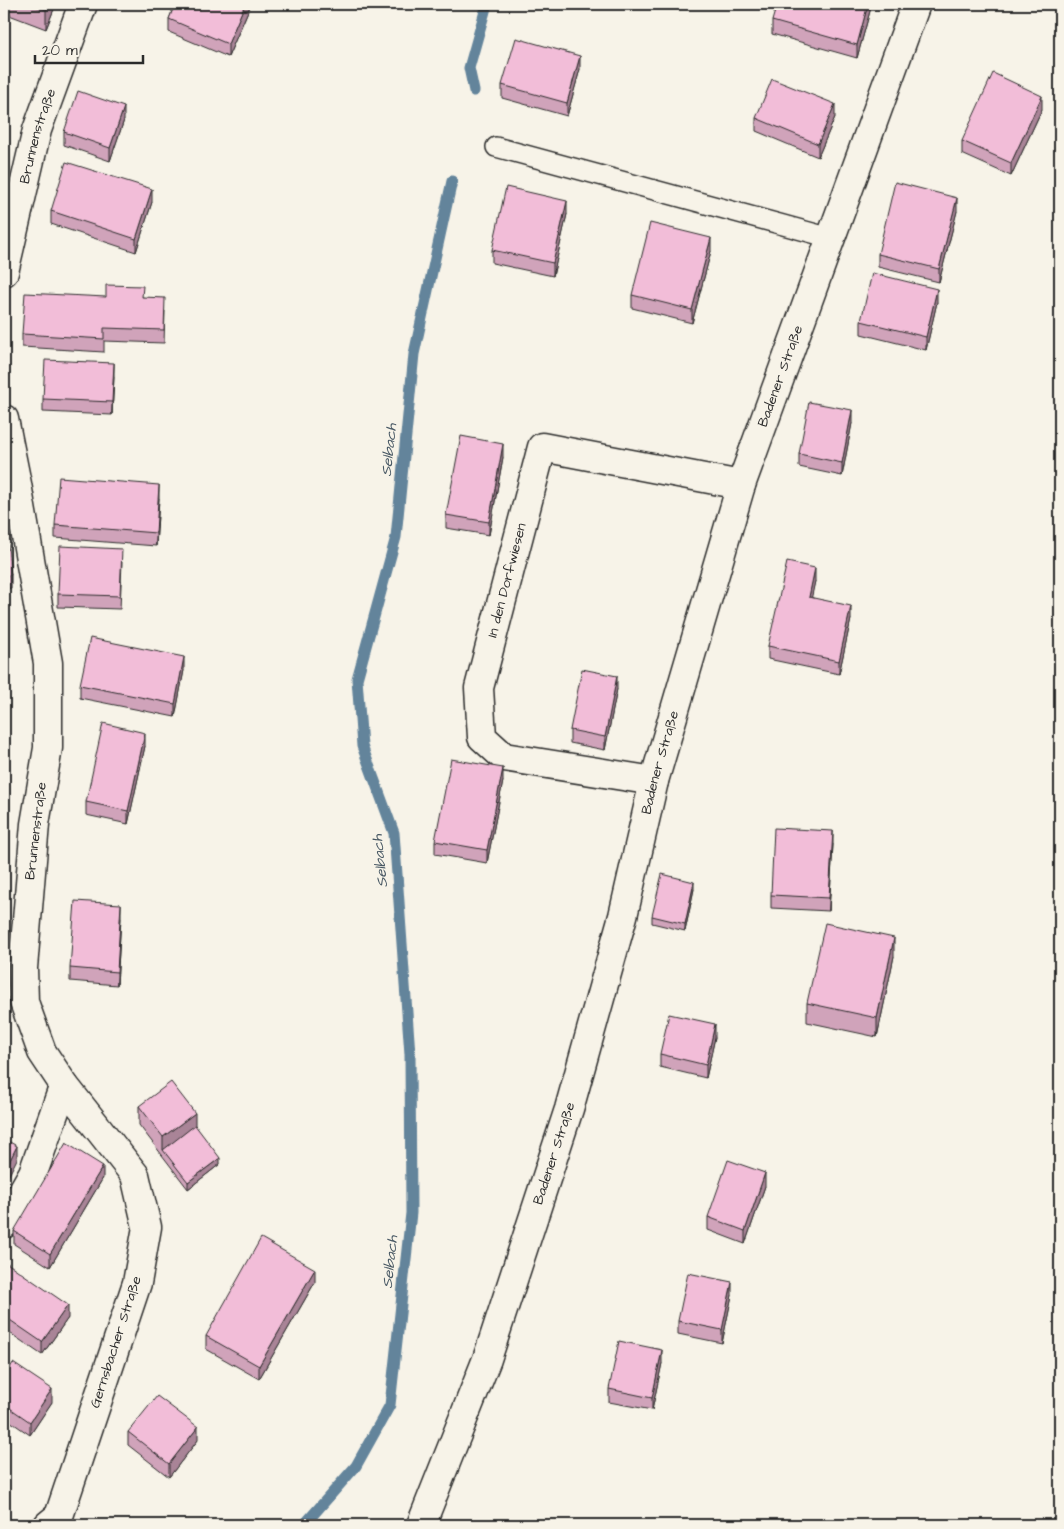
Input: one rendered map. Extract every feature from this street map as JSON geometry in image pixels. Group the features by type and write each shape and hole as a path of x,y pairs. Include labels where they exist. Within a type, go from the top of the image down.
{"street":[{"name":"Brunnenstraße","path":"4,272 37,130 83,4"},
{"name":"Badener Straße","path":"421,1525 487,1359 569,1109 623,916 654,781 741,486 916,4"},
{"name":"Brunnenstraße","path":"4,419 18,484 48,663 48,748 35,824 23,968 24,1002 42,1052 64,1084"},
{"name":"In den Dorfwiesen","path":"654,781 504,757 482,737 479,688 542,446 741,486"},
{"path":"4,1224 33,1173 64,1084"},
{"name":"Gernsbacher Straße","path":"60,1522 137,1282 147,1227 135,1175 64,1084"}],"lane":[{"path":"496,147 831,238"}],"building":[{"path":"29,4 49,4 46,10"},
{"path":"175,4 245,4 228,44 169,19"},
{"path":"777,4 868,4 857,45 772,21"},
{"path":"516,38 580,56 567,103 502,85"},
{"path":"993,73 1042,96 1011,163 962,141"},
{"path":"772,79 835,104 818,144 756,118"},
{"path":"78,91 124,107 110,148 64,132"},
{"path":"4,137 8,139 4,147"},
{"path":"66,162 152,189 136,239 51,211"},
{"path":"895,182 957,198 939,269 878,254"},
{"path":"506,187 567,201 553,263 492,250"},
{"path":"650,223 711,238 692,310 632,295"},
{"path":"872,273 937,289 926,337 861,321"},
{"path":"106,285 143,286 142,297 165,298 164,330 104,328 104,339 22,334 25,293 106,297"},
{"path":"45,360 114,363 112,402 43,399"},
{"path":"809,402 852,410 842,463 799,454"},
{"path":"461,436 503,444 489,522 446,515"},
{"path":"59,477 159,485 156,533 55,525"},
{"path":"6,528 11,575 4,576 4,529"},
{"path":"60,546 122,549 120,596 58,594"},
{"path":"787,562 815,568 809,597 851,606 839,661 768,646"},
{"path":"90,638 184,657 175,704 80,685"},
{"path":"582,669 617,676 605,737 570,730"},
{"path":"103,723 145,733 128,811 86,802"},
{"path":"451,759 503,768 487,850 435,841"},
{"path":"774,828 833,831 829,898 771,895"},
{"path":"662,874 694,882 685,924 652,916"},
{"path":"75,901 121,904 117,972 70,968"},
{"path":"825,923 894,938 877,1018 807,1003"},
{"path":"669,1014 715,1024 706,1065 660,1054"},
{"path":"171,1082 195,1113 163,1137 139,1106"},
{"path":"195,1125 220,1158 188,1182 163,1150"},
{"path":"4,1139 17,1146 4,1172"},
{"path":"66,1143 103,1166 50,1254 14,1231"},
{"path":"728,1160 765,1173 745,1231 708,1217"},
{"path":"261,1238 315,1269 259,1366 206,1336"},
{"path":"4,1261 68,1305 42,1342 4,1316"},
{"path":"688,1273 732,1282 722,1330 678,1321"},
{"path":"619,1341 662,1350 652,1398 609,1389"},
{"path":"13,1363 52,1389 30,1422 4,1404 4,1377"},
{"path":"157,1396 198,1427 169,1464 128,1432"}],"waterway":[{"name":"Selbach","path":"474,91 469,68 487,4"},
{"name":"Selbach","path":"304,1525 356,1466 390,1405 411,1213 410,1054 394,833 362,746 357,679 396,537 414,354 452,181"}]}
